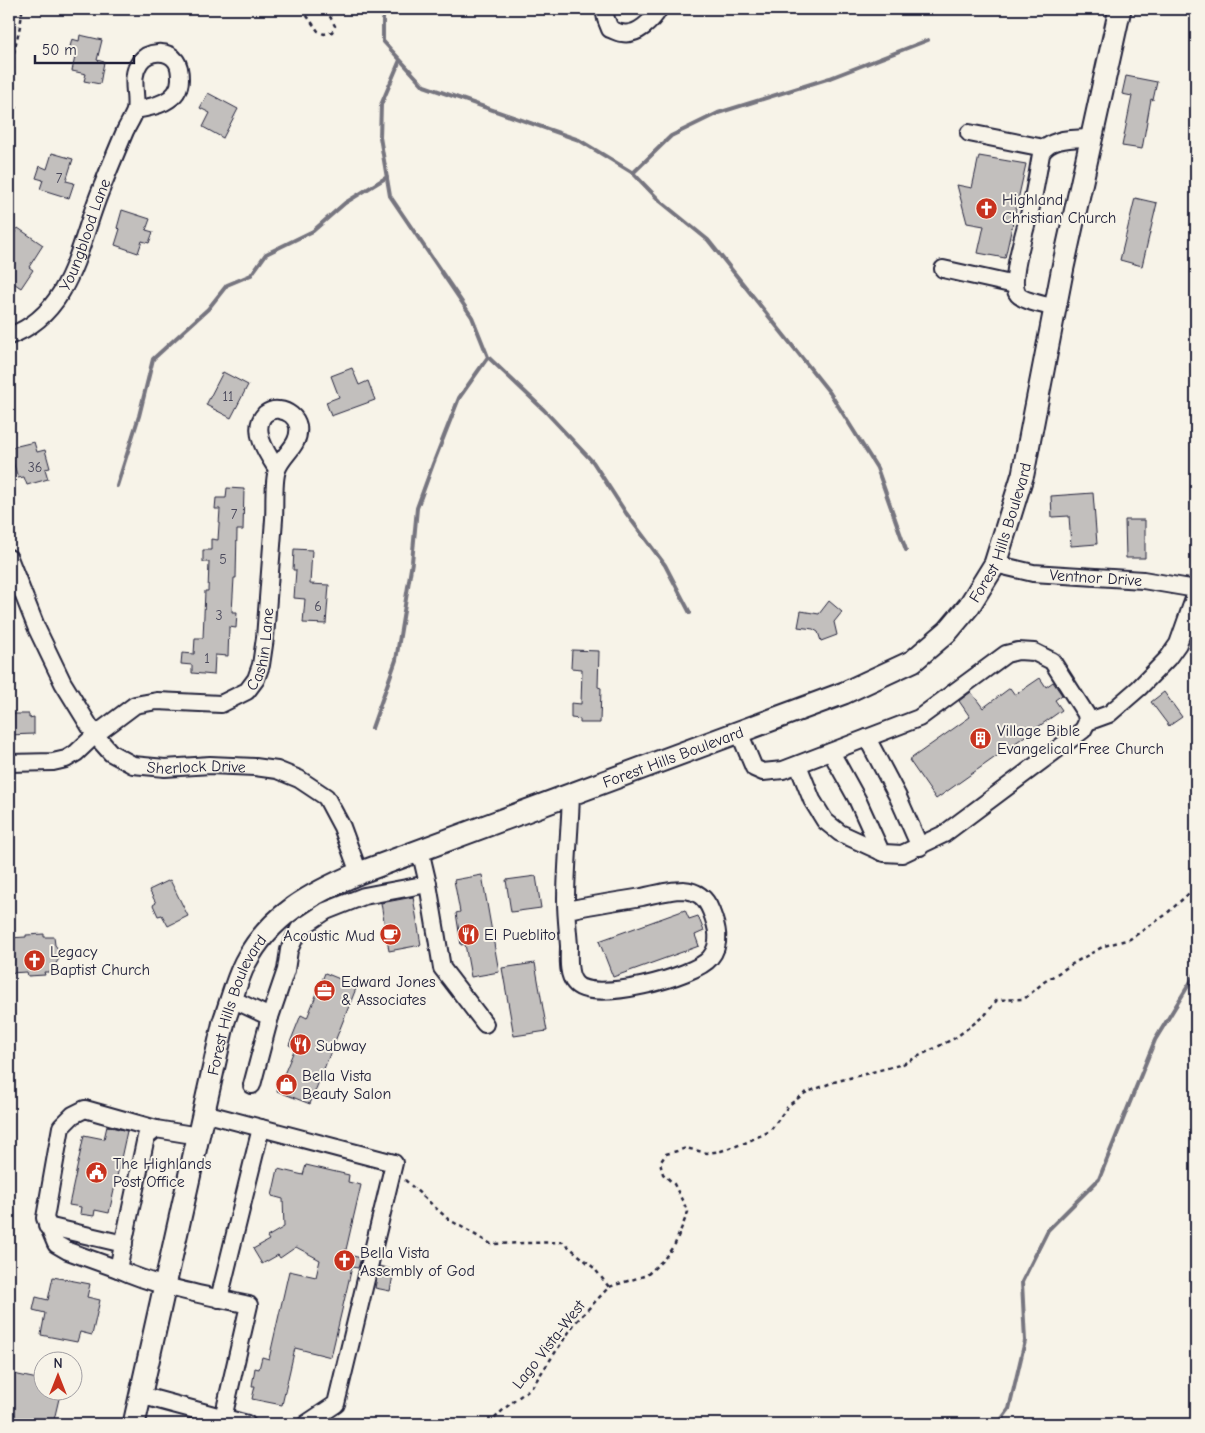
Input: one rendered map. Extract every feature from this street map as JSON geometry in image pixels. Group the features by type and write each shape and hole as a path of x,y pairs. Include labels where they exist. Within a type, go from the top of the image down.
{"main road":[{"name":"Forest Hills Boulevard","path":"134,1424 224,1020 245,964 264,933 292,907 330,886 359,873 844,693 913,661 948,631 969,606 995,564 1023,474 1090,138 1120,9"}],"street":[{"path":"604,9 610,29 622,34 635,32 656,14 659,9"},
{"name":"Youngblood Lane","path":"9,336 19,332 38,319 55,303 80,252 98,195 135,110"},
{"path":"969,133 1044,148"},
{"path":"1055,308 1022,298 1017,294 1015,285 1020,246 1044,148 1066,139 1090,138"},
{"path":"943,270 1015,285"},
{"name":"Cashin Lane","path":"9,763 53,762 66,759 135,705 157,701 221,704 247,692 256,679 261,665 266,638 277,469"},
{"name":"Sherlock Drive","path":"9,558 37,629 63,683 95,735 111,753 133,765 165,768 210,765 255,767 277,770 299,779 326,798 342,827 359,873"},
{"name":"Ventnor Drive","path":"995,564 1033,572 1143,580 1196,589"},
{"path":"1087,722 1109,714 1139,688 1168,658 1178,644 1196,594"},
{"path":"738,732 754,768 770,773 783,770 919,718 1006,654 1018,651 1034,652 1052,661 1086,714 1087,722 1084,730 944,834 902,854 881,852 840,833 825,821 812,800 798,765"},
{"path":"867,738 898,797 920,847"},
{"path":"831,752 857,799 881,852"},
{"path":"567,910 682,890 700,894 708,902 717,926 718,941 711,958 700,966 672,979 606,992 581,988 575,984 570,971 567,910 571,794"},
{"path":"420,850 428,884 442,968 485,1024"},
{"path":"252,1085 270,1017 286,970 289,950 300,929 326,911 364,896 428,884"},
{"path":"232,999 270,1017"},
{"path":"199,1136 156,1129 86,1109 73,1116 61,1127 45,1218 56,1244 68,1251 164,1286 249,1305 223,1418"},
{"path":"204,1113 394,1163 336,1404 306,1424"},
{"path":"219,1299 261,1128"},
{"path":"118,1269 146,1137 156,1129"},
{"path":"47,1226 124,1244"},
{"path":"140,1395 247,1424"}],"path":[{"path":"9,132 14,116 15,88 13,61 22,9"},
{"path":"302,9 318,31 324,34 332,32 334,26 326,9"},
{"name":"Lago Vista-West","path":"489,1424 505,1408 532,1387 575,1323 609,1287 647,1275 664,1259 677,1237 688,1212 674,1184 663,1174 660,1163 666,1154 686,1148 707,1153 721,1151 746,1143 770,1131 789,1105 806,1093 834,1082 903,1064 955,1038 985,1015 997,1000 1024,999 1044,982 1074,962 1104,946 1130,939 1164,916 1196,887"},
{"path":"392,1169 448,1219 491,1244 563,1242 594,1268 609,1287"}],"building":[{"path":"80,35 102,40 97,60 104,62 100,84 84,81 86,74 72,71 76,52 69,51 72,39 79,41"},
{"path":"1126,76 1157,82 1153,100 1151,99 1142,149 1122,146 1132,96 1122,94"},
{"path":"208,93 238,109 223,138 203,127 210,113 200,108"},
{"path":"52,153 73,159 66,181 74,183 69,198 40,189 43,180 36,178 40,166 47,169"},
{"name":"Highland Christian Church","path":"979,156 1026,164 1005,258 978,253 984,226 967,223 957,185 972,188"},
{"path":"1135,198 1157,203 1142,266 1120,260"},
{"path":"122,210 150,219 146,230 153,232 149,243 142,241 138,253 115,245 120,229 117,228"},
{"path":"18,228 43,245 29,267 33,270 21,288 9,280 9,274 13,267 9,264 9,241"},
{"path":"352,368 359,385 368,381 375,400 331,416 326,402 339,397 331,376"},
{"path":"223,372 248,385 231,418 206,405"},
{"path":"34,442 37,452 45,450 50,468 45,469 48,479 27,485 24,477 18,478 9,448"},
{"path":"227,488 244,489 243,530 237,530 236,578 234,578 232,612 237,612 236,628 229,627 228,656 215,655 214,675 192,673 192,665 181,664 182,653 194,654 195,638 203,638 205,591 208,591 209,562 203,562 203,550 211,550 211,539 218,540 220,509 215,509 216,498 226,498"},
{"path":"1093,493 1097,544 1071,546 1069,516 1052,517 1051,496"},
{"path":"1125,520 1145,520 1145,558 1126,558"},
{"path":"294,549 312,550 310,584 329,585 326,624 303,623 305,599 294,598 296,570 293,570"},
{"path":"829,601 842,612 834,622 837,635 821,641 818,632 813,629 798,627 801,611 819,614"},
{"path":"572,650 599,651 600,723 580,723 580,719 571,718 571,703 581,704 582,669 571,668"},
{"name":"Village Bible Evangelical Free Church","path":"1040,678 1046,687 1053,682 1062,695 1055,700 1062,710 936,799 909,760 970,717 959,701 971,692 983,708 1010,688 1015,695"},
{"path":"1164,692 1182,717 1169,726 1151,702"},
{"path":"9,714 29,714 29,718 34,717 34,734 9,735"},
{"path":"482,875 499,972 471,977 465,944 461,945 456,913 460,912 454,880"},
{"path":"536,876 541,908 511,912 506,880"},
{"path":"170,880 188,916 168,926 162,915 158,916 153,905 156,903 149,890"},
{"path":"413,897 421,945 389,951 381,903"},
{"path":"685,910 689,919 698,916 704,931 695,935 699,946 613,977 599,941"},
{"name":"Legacy Baptist Church","path":"44,934 44,937 54,937 55,945 62,954 55,965 55,972 44,972 45,975 28,976 27,972 9,973 9,938"},
{"path":"535,963 547,1031 514,1036 502,968"},
{"path":"325,973 357,986 310,1104 277,1091 295,1048 289,1045 301,1015 307,1018"},
{"name":"The Highlands Post Office","path":"107,1126 127,1131 109,1213 95,1210 94,1216 80,1214 81,1207 69,1205 84,1135 104,1139"},
{"name":"Bella Vista Assembly of God","path":"306,1165 349,1175 348,1182 361,1185 345,1254 361,1258 358,1268 352,1267 331,1357 295,1348 282,1405 252,1399 255,1386 252,1386 255,1368 259,1369 262,1357 269,1359 289,1271 316,1277 320,1260 296,1247 280,1258 278,1255 262,1264 253,1249 269,1240 267,1237 284,1227 283,1199 272,1196 278,1169 303,1175"},
{"path":"379,1266 394,1270 390,1291 375,1288"},
{"path":"53,1277 90,1284 87,1297 100,1300 92,1335 80,1332 77,1342 41,1335 45,1313 33,1310 36,1297 48,1300"},
{"path":"9,1373 32,1378 32,1400 59,1400 53,1424 34,1424 9,1419"}],"waterway":[{"path":"379,9 383,13 383,41 424,86 579,140 633,173 660,201 708,240 830,393 877,468 906,550"},
{"path":"633,173 671,136 718,113 830,78 928,40"},
{"path":"400,60 381,105 380,137 390,196 472,317 488,357 544,410 593,462 626,513 665,565 690,613"},
{"path":"117,486 139,416 153,359 208,309 227,285 251,275 266,254 313,231 345,203 387,177"},
{"path":"372,728 396,660 412,562 417,508 459,398 488,357"},
{"path":"998,1424 1009,1409 1025,1341 1022,1282 1048,1230 1099,1179 1155,1040 1196,973"}],"place":[{"name":"Highland Christian Church","path":"986,208"},
{"name":"Village Bible Evangelical Free Church","path":"981,739"},
{"name":"El Pueblito","path":"468,934"},
{"name":"Acoustic Mud","path":"391,935"},
{"name":"Legacy Baptist Church","path":"34,960"},
{"name":"Edward Jones & Associates","path":"325,990"},
{"name":"Subway","path":"300,1045"},
{"name":"Bella Vista Beauty Salon","path":"286,1084"},
{"name":"The Highlands Post Office","path":"97,1172"},
{"name":"Bella Vista Assembly of God","path":"344,1261"}]}
